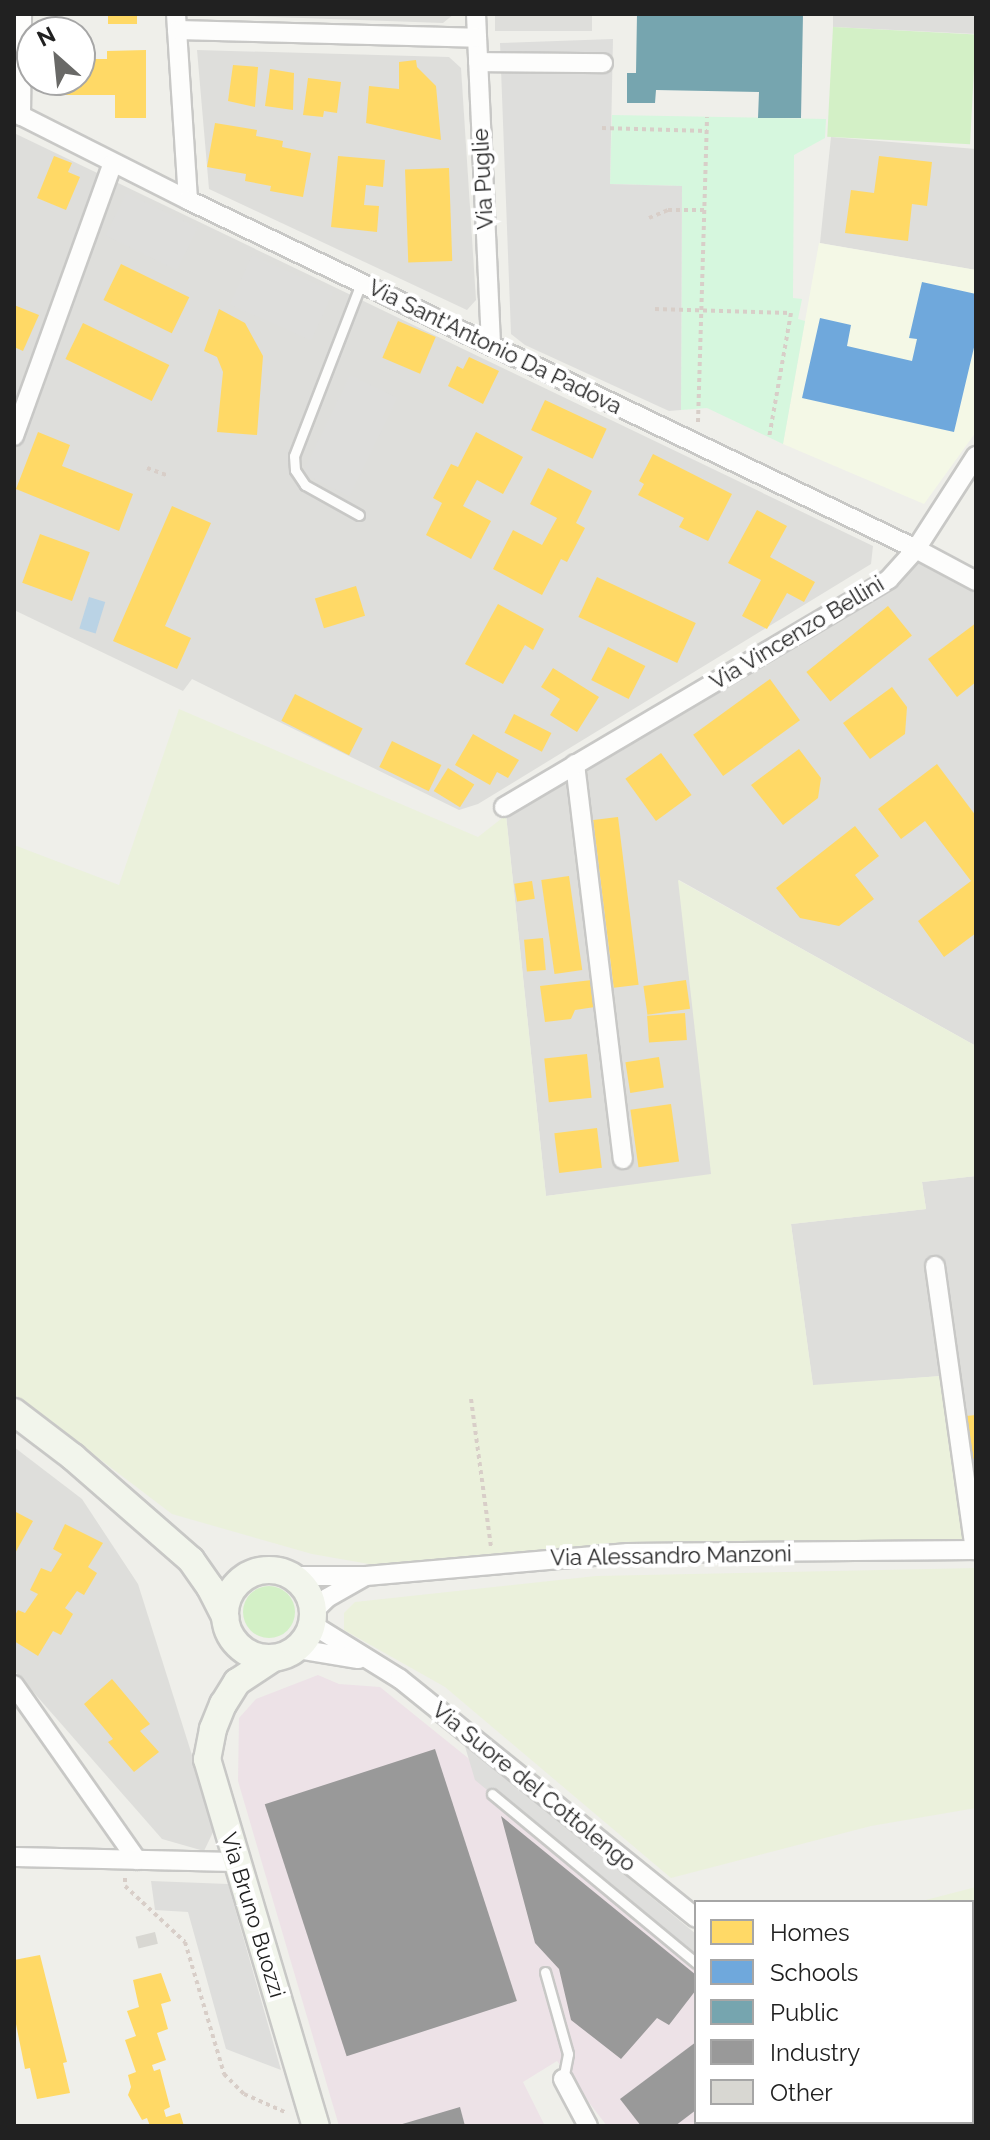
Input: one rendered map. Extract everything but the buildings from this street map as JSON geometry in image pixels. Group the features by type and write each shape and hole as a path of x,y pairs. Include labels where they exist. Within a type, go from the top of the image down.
{"street":[{"path":"17,114 22,14"},
{"path":"315,14 315,34"},
{"name":"Via Puglie","path":"476,14 491,345"},
{"path":"188,200 176,22 315,34 477,38"},
{"path":"478,62 603,63"},
{"name":"Via Sant'Antonio Da Padova","path":"17,114 188,200 916,549 976,581"},
{"path":"14,436 113,163"},
{"name":"Via Vincenzo Bellini","path":"504,807 889,579 916,549 976,456"},
{"path":"575,764 623,1159"},
{"path":"935,1266 975,1550"},
{"path":"14,1412 73,1457 191,1560 210,1587 226,1623 245,1652 272,1659 298,1649 313,1618 311,1598 294,1576 267,1569 241,1579 232,1590 226,1623"},
{"name":"Via Alessandro Manzoni","path":"294,1576 366,1576 628,1553 975,1550"},
{"path":"191,1560 241,1579"},
{"name":"Via Alessandro Manzoni","path":"313,1618 327,1598 366,1576"},
{"name":"Via Suore del Cottolengo","path":"313,1618 429,1701 694,1916"},
{"name":"Via Bruno Buozzi","path":"226,1623 229,1664 223,1704 207,1759 306,2122"},
{"name":"Via Suore del Cottolengo","path":"298,1649 369,1661"},
{"name":"Via Bruno Buozzi","path":"223,1704 237,1682 272,1659"},
{"path":"14,1685 130,1860"},
{"path":"14,1857 236,1862"},
{"path":"563,2079 588,2126"}],"lane":[{"path":"359,515 305,485 295,470 294,456 361,283"},
{"path":"492,1794 694,1961"},
{"path":"545,1972 568,2054 563,2079"}],"path":[{"path":"692,441 698,429 707,117"},
{"path":"602,128 707,131"},
{"path":"649,218 668,210 705,210"},
{"path":"655,309 791,313 769,438"},
{"path":"147,468 169,476"},
{"path":"471,1399 493,1563"},
{"path":"130,1860 125,1886 185,1942 224,2074 244,2094 306,2122"}],"shaded area":[{"path":"194,14 454,14 443,23"},
{"path":"495,14 592,14 592,31 495,31"},
{"path":"833,14 976,14 976,34 833,27"},
{"path":"613,39 610,184 682,186 681,410 669,411 525,345 511,334 500,43"},
{"path":"197,50 449,57 461,68 476,300 467,310 209,189"},
{"path":"14,133 873,546 871,564 478,804 459,810 192,679 183,691 14,610"},
{"path":"831,137 976,149 976,270 820,243"},
{"path":"126,193 198,228 177,270 105,235"},
{"path":"819,243 976,270 976,432 924,504 783,444"},
{"path":"252,255 333,291 311,341 230,304"},
{"path":"350,375 398,398 350,496 302,473"},
{"path":"919,559 976,591 976,1046 679,880 712,1175 546,1196 506,815"},
{"path":"179,709 478,837 506,815 546,1196 711,1174 678,880 976,1046 976,1176 922,1182 926,1209 791,1224 813,1385 941,1376 963,1541 392,1568 312,1554 172,1514 14,1394 14,845 119,885"},
{"path":"976,1176 976,1542 963,1541 941,1376 813,1386 791,1224 926,1209 922,1182"},
{"path":"14,1447 82,1499 138,1584 215,1828 204,1851 162,1839 14,1670"},
{"path":"976,1568 976,1808 871,1826 671,1878 445,1687 344,1630 344,1613 355,1602 596,1576"},
{"path":"318,1675 339,1684 380,1687 694,1940 694,2124 924,2126 607,2126 557,2061 523,2082 545,2126 339,2126 238,1781 239,1718 256,1699"},
{"path":"464,1743 694,1932 694,1961 475,1780"},
{"path":"151,1881 228,1884 281,2070 226,2049 188,1912 155,1910"},
{"path":"976,1887 976,2126 972,2124 974,1900 926,1900"}],"green space":[{"path":"833,27 976,34 970,144 827,137"},
{"path":"612,115 826,119 825,138 794,155 793,298 802,299 798,319 805,321 783,444 707,408 681,410 682,186 610,184"},
{"path":"269,1586 288,1593 295,1612 288,1631 269,1638 250,1631 243,1612 250,1593"}],"water":[{"path":"89,597 105,602 96,634 79,629"}]}
